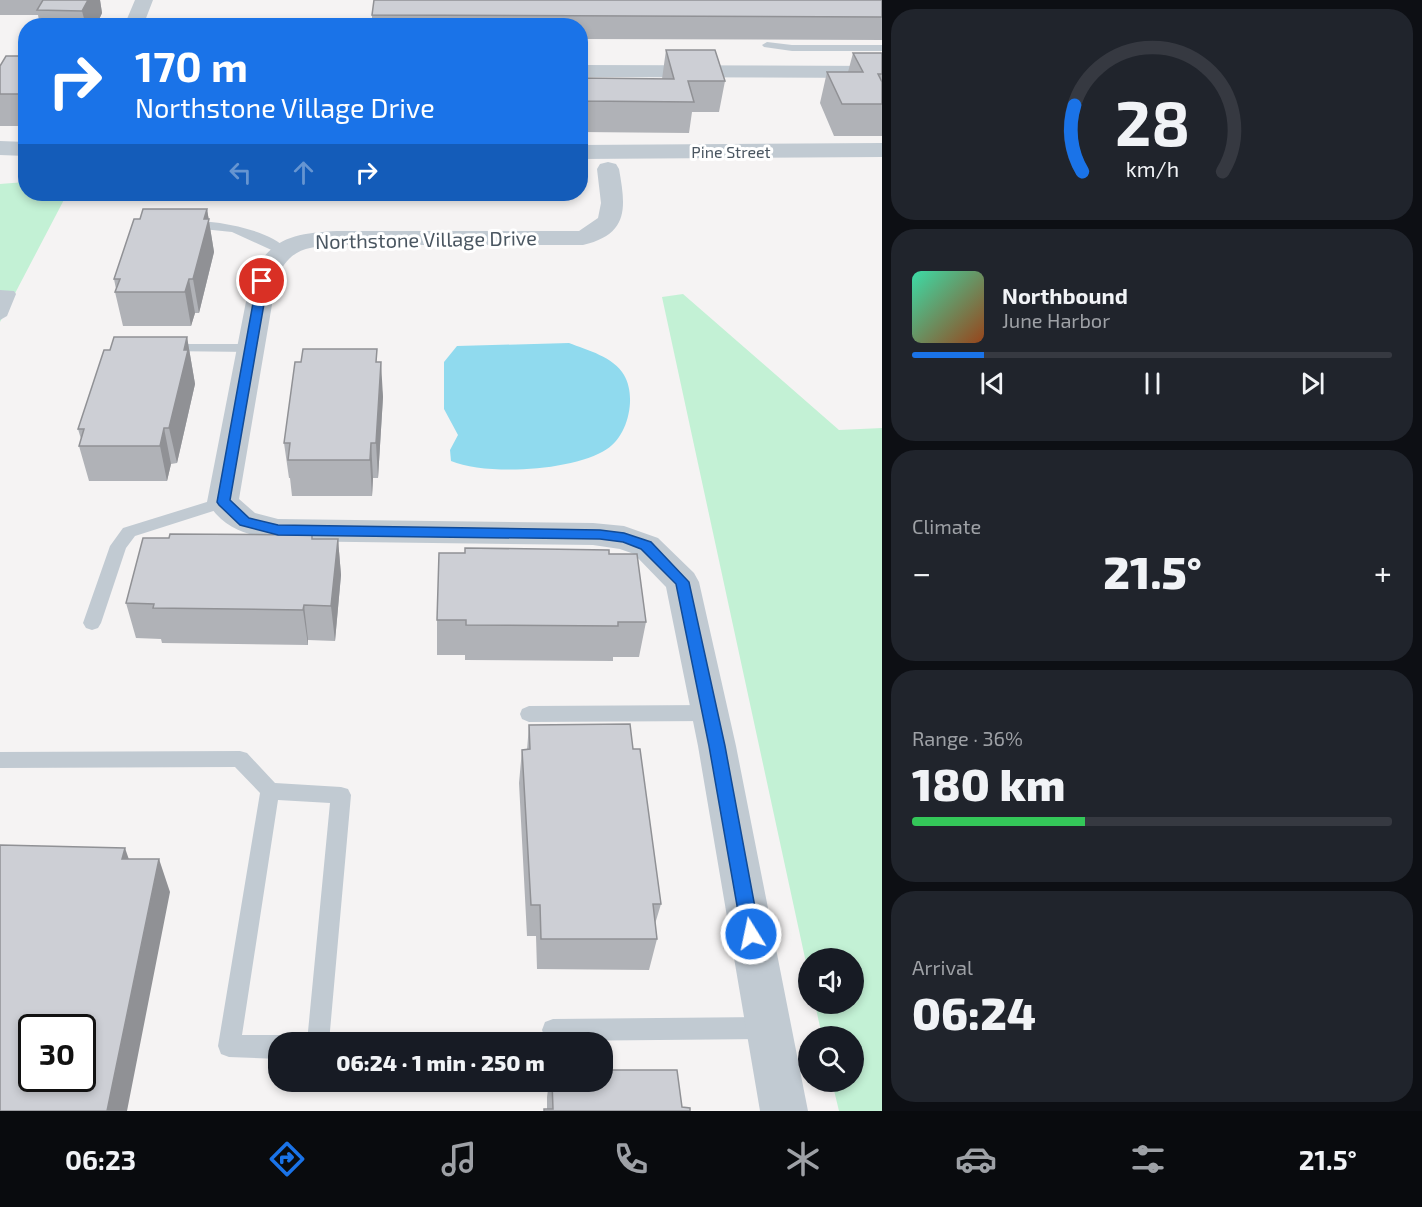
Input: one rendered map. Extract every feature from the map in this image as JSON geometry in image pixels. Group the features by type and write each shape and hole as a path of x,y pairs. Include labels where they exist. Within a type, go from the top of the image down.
{"street":[{"path":"136,18 144,0"},
{"path":"588,71 882,72"},
{"path":"0,148 18,149"},
{"name":"Pine Street","path":"588,152 882,150"},
{"name":"Northstone Village Drive","path":"282,250 314,239 338,238 583,238 606,227 613,216 608,169"},
{"path":"282,250 272,259 265,273 223,502 245,522 278,530 600,535 624,538 646,546 682,582 710,713 784,1111"}],"lane":[{"path":"767,45 792,48 882,48"},
{"path":"174,224 215,224 236,228 282,250"},
{"path":"0,294 9,294 0,316"},
{"path":"155,348 251,348"},
{"path":"92,623 118,546 129,532 223,502"},
{"path":"529,714 710,713"},
{"path":"0,760 240,759 270,790 341,795 319,1032"},
{"path":"268,1047 230,1046 270,790"},
{"path":"553,1030 768,1028"}],"green space":[{"path":"18,183 18,201 63,201 0,322 0,184"},
{"path":"683,294 839,430 882,428 882,1111 839,1111 834,1092 864,1092 864,1026 820,1026 817,1014 864,1014 864,948 803,948 662,297"}],"water":[{"path":"569,343 592,351 614,363 624,375 630,394 630,405 625,426 614,443 607,449 574,462 530,469 486,469 451,461 450,450 458,435 444,409 444,362 457,346"}],"building":[{"path":"43,0 88,0 82,11 37,10"},
{"path":"374,0 882,0 882,17 372,15"},
{"path":"666,50 715,50 725,81 688,81 694,102 588,101 588,78 674,79"},
{"path":"853,53 882,53 882,74 878,74 882,82 882,104 842,104 827,72 863,72"},
{"path":"6,56 18,56 18,94 0,94 0,66"},
{"path":"143,209 207,209 204,219 209,219 193,279 189,279 185,292 115,292 120,279 114,279 134,219 140,219"},
{"path":"114,337 187,337 184,350 188,350 169,428 164,428 160,446 79,446 84,429 78,429 104,350 110,350"},
{"path":"303,349 377,349 376,362 381,362 376,443 371,443 370,460 288,460 290,443 284,443 295,362 301,362"},
{"path":"170,534 312,535 312,539 338,539 331,606 304,605 303,610 153,608 154,604 126,603 143,538 169,538"},
{"path":"465,548 609,550 609,554 637,554 646,622 618,622 618,626 466,625 466,620 437,620 439,553 465,553"},
{"path":"630,724 633,749 640,749 661,904 653,904 657,939 541,939 540,905 531,905 522,750 530,749 529,725"},
{"path":"0,845 125,848 122,859 159,859 107,1111 0,1111"},
{"path":"613,1070 677,1070 682,1107 690,1108 690,1111 544,1111 544,1109 553,1109 552,1092 613,1092"}],"route":[{"path":"262,281 223,502 245,522 278,530 600,535 624,538 646,546 682,582 717,746 751,934"}]}
